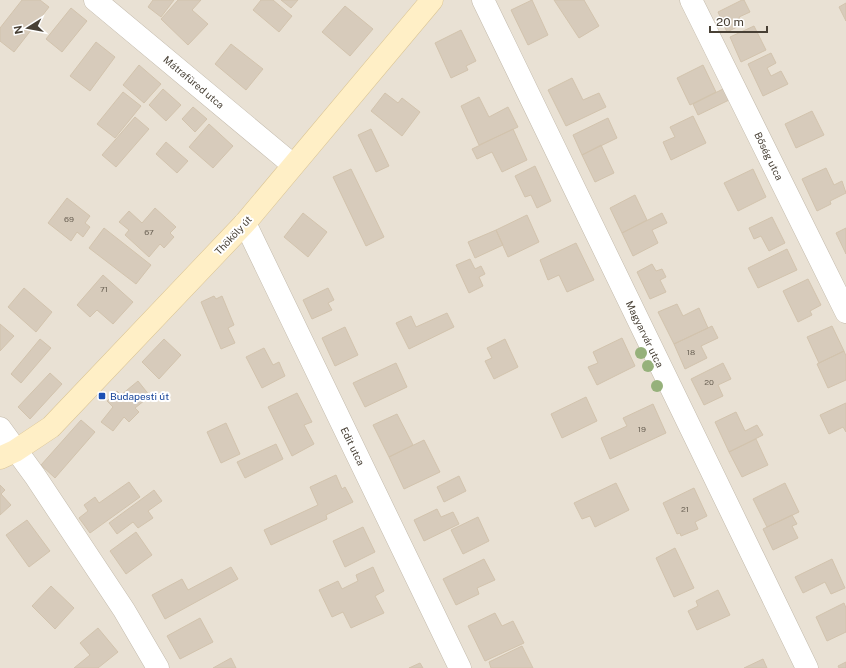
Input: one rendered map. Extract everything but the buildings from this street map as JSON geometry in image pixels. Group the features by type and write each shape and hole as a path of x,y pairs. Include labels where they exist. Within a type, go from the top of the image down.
{"street":[{"name":"Mátrafüred utca","path":"95,0 293,165"},
{"name":"Thököly út","path":"8,455 42,434 65,413 245,223 432,0"},
{"name":"Magyarvár utca","path":"483,0 807,668"},
{"name":"Bőség utca","path":"691,0 846,312"},
{"name":"Edit utca","path":"245,223 460,668"},
{"path":"0,428 8,455 35,476 124,610 158,668"}],"shaded area":[{"path":"0,0 846,0 846,668 0,668"}],"place":[{"name":"Budapesti út","path":"102,396"}]}
